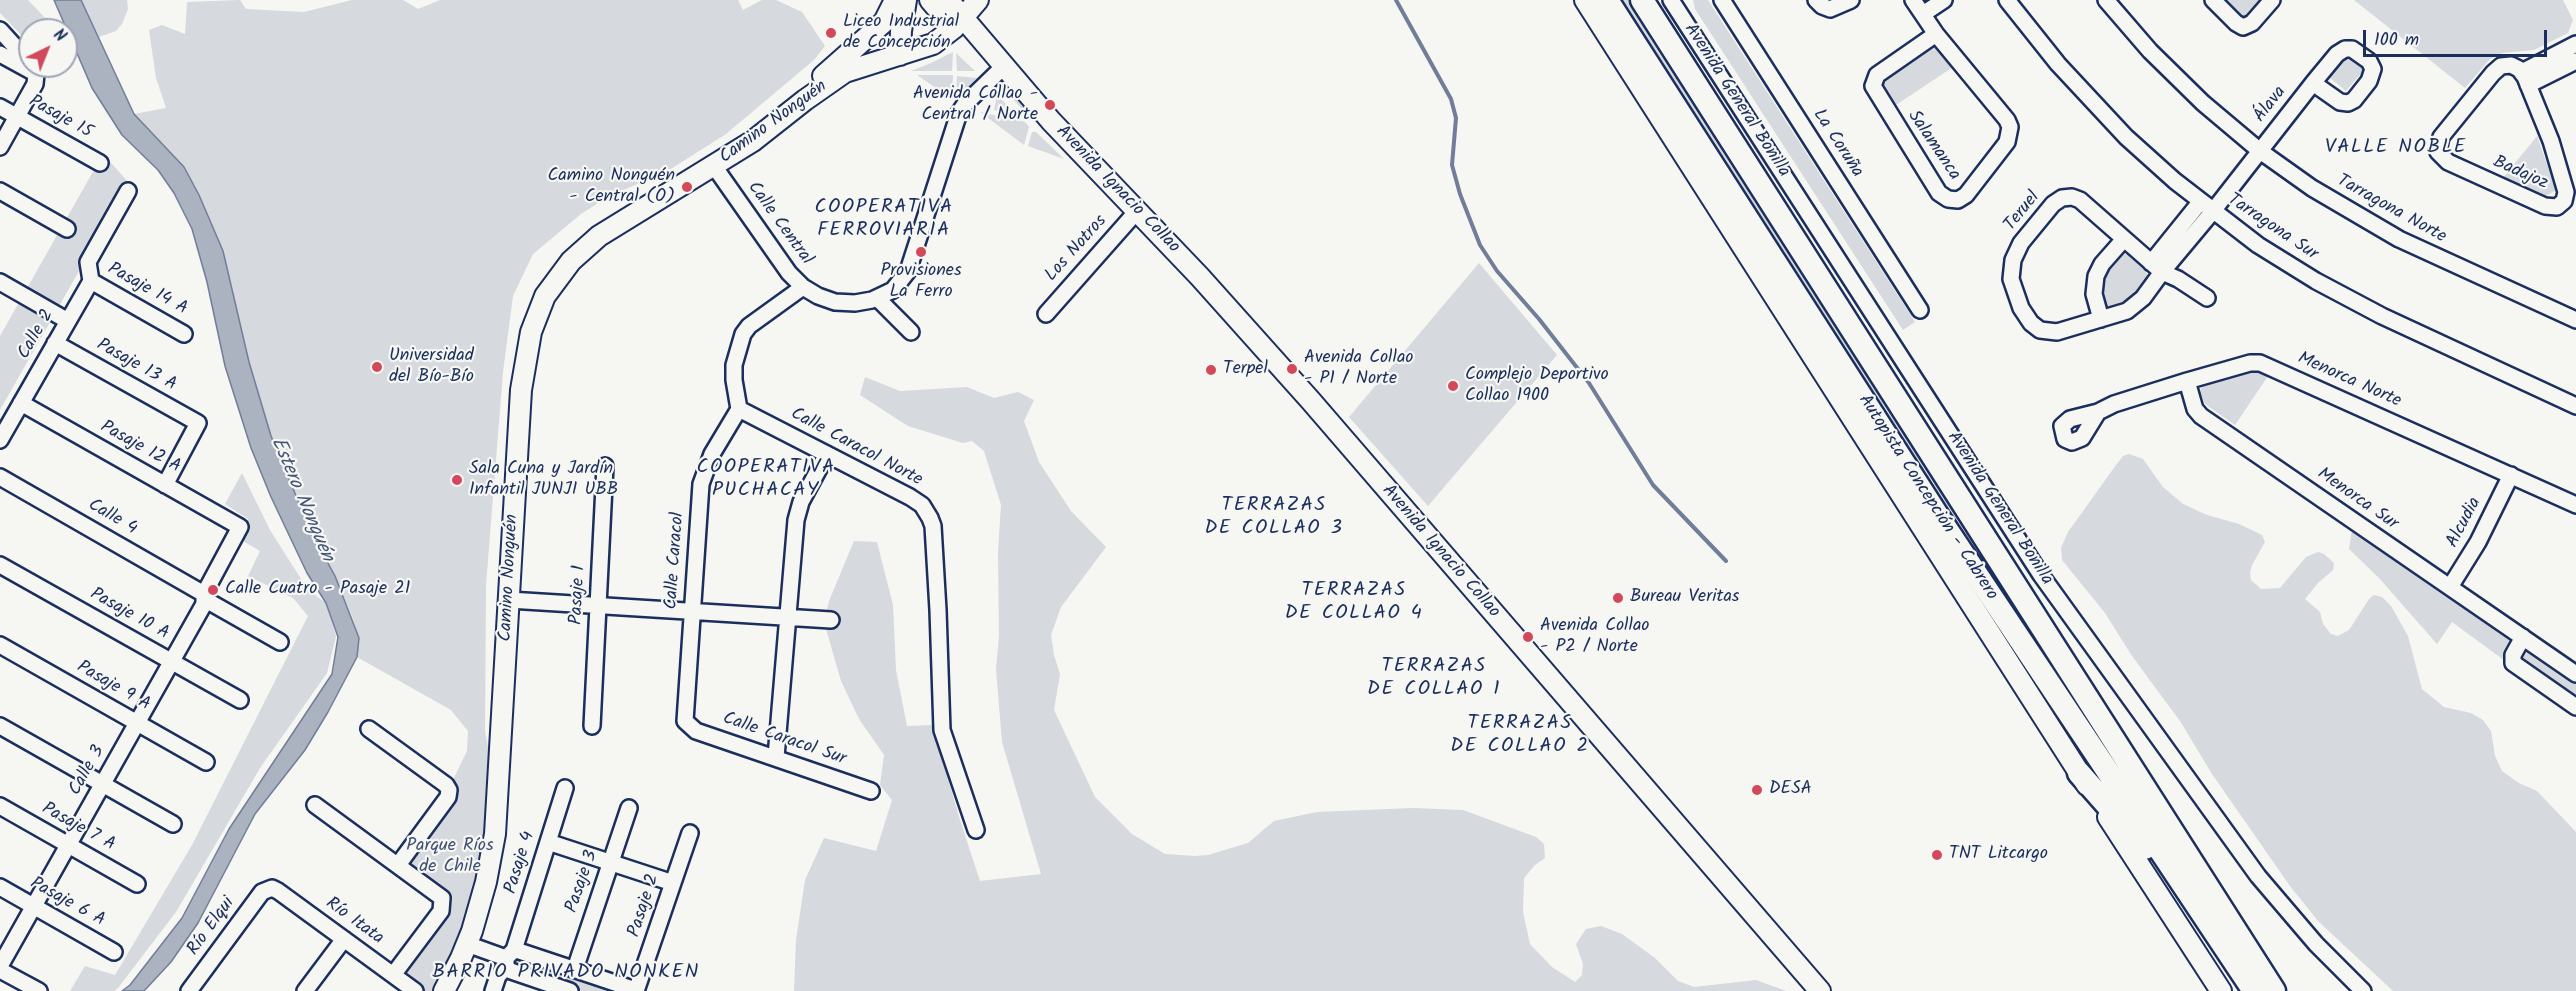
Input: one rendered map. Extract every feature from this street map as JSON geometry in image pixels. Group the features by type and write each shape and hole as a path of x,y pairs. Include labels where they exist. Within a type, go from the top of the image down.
{"highway":[{"name":"Autopista Concepción - Cabrero","path":"1607,0 1939,518 2225,931 2274,991"},
{"name":"Autopista Concepción - Cabrero","path":"1642,0 2225,931 2254,991"},
{"path":"2079,773 2164,869 2225,931 2290,991"}],"main road":[{"path":"805,100 836,63 884,21 895,0"},
{"path":"900,55 906,0"},
{"name":"Avenida Ignacio Collao","path":"930,0 961,23 1200,277 1311,401 1820,991"},
{"name":"Avenida Ignacio Collao","path":"948,0 961,23 997,73 1051,121"},
{"name":"Camino Nonguén","path":"961,23 978,0"},
{"name":"Camino Nonguén","path":"444,991 467,944 481,902 495,834 520,390 531,332 539,308 560,274 598,236 753,141 805,100 853,68 933,44 961,23 981,15 994,0"},
{"path":"1585,0 2221,991"}],"street":[{"name":"Avenida General Bonilla","path":"1671,0 2041,575 2258,876 2316,944 2363,991"},
{"name":"La Coruña","path":"1722,0 1920,310"},
{"path":"1816,0 1822,6 1830,9 1851,0"},
{"name":"Salamanca","path":"1913,0 1936,34 2007,120 2010,127 2007,142 1966,195 1958,200 1948,200 1939,193 1873,86 1877,75 1936,34"},
{"path":"1923,14 1944,0"},
{"name":"Tarragona Sur","path":"2007,0 2051,55 2103,113 2150,159 2207,206 2287,264 2346,298 2419,334 2576,406"},
{"name":"Tarragona Norte","path":"2106,0 2176,77 2260,151 2321,194 2399,239 2576,320"},
{"path":"2213,0 2236,23 2246,27 2272,0"},
{"path":"0,30 18,51"},
{"name":"Badajoz","path":"2525,79 2576,45"},
{"path":"0,54 18,62"},
{"name":"Badajoz","path":"2525,79 2576,62"},
{"name":"Badajoz","path":"2511,66 2525,79 2551,141 2566,188 2564,201 2553,207 2545,206 2448,162 2438,152 2441,138 2496,69 2511,66"},
{"name":"Calle Central","path":"714,166 789,273 803,287 835,302 855,303 877,298 899,284 911,265 959,113 965,104 997,73"},
{"path":"0,147 34,87 34,78"},
{"name":"Álava","path":"2207,206 2260,151 2313,83"},
{"name":"Pasaje 15","path":"0,107 100,163"},
{"path":"0,191 67,229"},
{"path":"91,281 88,262 128,191"},
{"name":"Teruel","path":"2207,206 2157,268 2134,307 2057,332 2046,332 2035,327 2024,314 2012,279 2013,260 2021,243 2053,204 2068,196 2080,200 2157,268 2207,298"},
{"name":"Los Notros","path":"1046,314 1137,211"},
{"path":"2101,319 2094,294 2096,276 2102,264 2124,239"},
{"name":"Calle 2","path":"0,440 91,281"},
{"name":"Pasaje 14 A","path":"91,281 184,334"},
{"path":"0,282 68,321"},
{"path":"739,409 734,365 743,334 748,326 803,287"},
{"path":"877,298 911,332"},
{"name":"Pasaje 13 A","path":"55,343 198,423 165,485"},
{"name":"Menorca Norte","path":"2098,412 2114,404 2250,363 2266,365 2576,505"},
{"name":"Menorca Sur","path":"2187,381 2195,409 2201,416 2523,638 2572,666"},
{"name":"Pasaje 12 A","path":"21,404 240,527"},
{"name":"Calle Caracol Norte","path":"739,409 910,497 922,505 930,518 934,547 942,730 976,830"},
{"name":"Calle Caracol","path":"687,724 684,713 702,475 739,409"},
{"path":"776,757 796,520 801,502 827,454"},
{"name":"Pasaje 1","path":"592,726 605,466"},
{"name":"Alcudia","path":"2450,587 2478,542 2511,475"},
{"name":"Calle 4","path":"0,477 280,642"},
{"name":"Calle 3","path":"0,968 172,662 240,527"},
{"name":"Pasaje 10 A","path":"0,565 240,700"},
{"path":"509,600 789,615 831,620"},
{"path":"2523,638 2512,655 2514,663 2576,707"},
{"name":"Pasaje 9 A","path":"0,645 206,762"},
{"name":"Calle Caracol Sur","path":"687,724 696,731 871,790"},
{"path":"0,726 173,824"},
{"path":"369,729 446,785 449,790 448,797 398,865"},
{"name":"Pasaje 4","path":"493,991 498,976 509,958 565,788"},
{"path":"315,805 440,896 443,905 393,975"},
{"name":"Pasaje 7 A","path":"0,806 137,884"},
{"name":"Pasaje 3","path":"574,969 629,808"},
{"name":"Pasaje 2","path":"635,991 690,833"},
{"path":"548,842 673,883"},
{"name":"Pasaje 6 A","path":"0,887 114,952"},
{"name":"Río Itata","path":"268,889 278,891 415,991"},
{"name":"Río Elqui","path":"189,991 260,895 268,889"},
{"path":"305,991 344,939"},
{"path":"467,944 509,958 574,969 635,991"},
{"path":"509,958 511,971 564,990"},
{"path":"0,968 39,991"}],"green space":[{"path":"0,0 28,0 45,18 18,18 18,32 0,13"},
{"path":"81,0 127,0 128,9 122,24 116,31 99,37"},
{"name":"Universidad del Bío-Bío","path":"240,0 246,9 304,12 352,0 403,0 418,9 440,0 738,0 743,10 762,0 776,0 802,12 825,46 814,60 726,134 666,172 609,196 581,214 533,254 513,296 503,372 486,585 485,731 488,747 486,830 473,901 456,951 433,991 425,991 403,974 446,914 408,863 458,791 452,782 467,751 468,731 451,710 357,657 359,638 352,616 335,576 312,534 271,436 249,362 223,251 199,195 184,167 134,114 166,108 156,78 149,30 162,25 185,34 187,2"},
{"path":"1618,0 1629,0 2129,785 1910,459"},
{"path":"1693,0 1708,0 1915,322 1903,330 1695,9"},
{"path":"2219,0 2265,0 2243,22"},
{"path":"2354,0 2563,0 2573,20 2568,33 2534,50 2502,53 2490,59 2465,88"},
{"path":"1937,43 1956,65 1890,109 1878,81 1928,44"},
{"path":"953,52 952,71 911,71 931,63"},
{"path":"956,53 975,71 957,71"},
{"path":"2348,56 2364,70 2346,91 2330,78"},
{"path":"917,75 953,75 952,99"},
{"path":"957,76 977,78 956,97"},
{"path":"1005,84 1039,119 1037,121 1031,119 1000,85"},
{"path":"997,95 1018,116 994,110"},
{"path":"980,112 1025,122 1029,127 1024,145"},
{"path":"1032,132 1036,132 1064,159 1028,146"},
{"path":"2537,136 2556,190 2546,196 2503,178"},
{"path":"103,154 129,183 0,410 0,336"},
{"path":"2121,252 2129,255 2146,269 2147,276 2130,299 2108,307 2101,301 2102,274"},
{"name":"Complejo Deportivo Collao 1900","path":"1479,263 1557,355 1428,506 1349,417"},
{"path":"2255,369 2268,376 2235,425 2205,404 2200,391 2203,384"},
{"path":"865,377 900,391 967,387 994,398 1018,392 1034,400 1024,421 1039,462 1071,511 1106,547 1061,607 1051,635 1060,674 1054,710 1095,797 1132,834 1165,854 1195,856 1208,855 1248,843 1274,821 1317,812 1413,808 1463,810 1536,837 1544,844 1545,858 1535,865 1524,878 1523,912 1530,944 1552,967 1575,982 1582,975 1583,964 1576,944 1586,929 1601,926 1622,934 1655,958 1678,981 1694,987 1756,980 1786,991 794,991 796,940 805,880 824,838 876,851 892,800 880,785 884,755 859,719 841,681 824,622 829,601 854,541 877,542 893,605 896,670 907,726 933,725 980,881 1041,874 1002,742 996,669 999,636 998,552 1001,505 984,451 972,441 963,443 908,426 860,395"},
{"path":"2129,454 2143,459 2163,487 2183,504 2207,515 2239,524 2262,535 2265,542 2250,573 2251,580 2261,589 2280,588 2306,557 2318,552 2324,554 2334,563 2333,570 2305,599 2320,612 2323,624 2331,634 2338,636 2349,630 2374,595 2382,597 2391,606 2408,636 2422,689 2444,707 2471,713 2483,720 2491,731 2495,756 2502,771 2519,783 2537,791 2576,832 2576,991 2393,991 2318,921 2290,886 2212,774 2180,721 2132,656 2105,613 2062,560 2061,548 2068,532 2123,456"},
{"path":"242,473 270,530 308,590 326,603 336,636 327,673 260,768 176,912 118,988 114,991 70,991 85,966 115,975 192,845 308,616 293,598 248,576 260,551 238,538 248,519 225,504"},
{"path":"2352,530 2576,684 2576,713 2452,622 2437,644 2379,578 2349,549"},
{"path":"515,955 625,991 582,991 515,968 512,966"}],"shaded area":[{"path":"54,0 81,0 134,114 184,167 199,195 223,251 249,362 271,436 312,534 335,576 359,638 357,657 305,750 255,814 198,923 171,962 144,991 122,991 130,985 182,918 229,829 332,674 338,637 326,603 307,573 251,448 225,366 207,282 192,229 174,193 158,170 122,135 92,88 78,56 78,18 62,18"}],"waterway":[{"path":"1396,0 1451,99 1456,118 1452,165 1460,194 1480,245 1497,271 1539,319 1589,383 1653,485 1726,561"}],"place":[{"name":"Liceo Industrial de Concepción","path":"831,33"},
{"name":"Avenida Collao - Central / Norte","path":"1050,105"},
{"name":"Camino Nonguén - Central (O)","path":"687,187"},
{"name":"Provisiones La Ferro","path":"921,252"},
{"name":"Universidad del Bío-Bío","path":"377,367"},
{"name":"Avenida Collao - P1 / Norte","path":"1292,369"},
{"name":"Terpel","path":"1211,370"},
{"name":"Complejo Deportivo Collao 1900","path":"1453,386"},
{"name":"Sala Cuna y Jardín Infantil JUNJI UBB","path":"457,480"},
{"name":"Calle Cuatro - Pasaje 21","path":"213,590"},
{"name":"Bureau Veritas","path":"1618,598"},
{"name":"Avenida Collao - P2 / Norte","path":"1528,637"},
{"name":"DESA","path":"1757,790"},
{"name":"TNT Litcargo","path":"1937,855"}],"district":[{"name":"VALLE NOBLE","path":"2396,149"},
{"name":"COOPERATIVA FERROVIARIA","path":"884,220"},
{"name":"COOPERATIVA PUCHACAY","path":"766,480"},
{"name":"TERRAZAS DE COLLAO 3","path":"1274,518"},
{"name":"TERRAZAS DE COLLAO 4","path":"1354,604"},
{"name":"TERRAZAS DE COLLAO 1","path":"1434,680"},
{"name":"TERRAZAS DE COLLAO 2","path":"1520,736"},
{"name":"BARRIO PRIVADO NONKEN","path":"566,974"}],"water label":[{"name":"Estero Nonguén","path":"301,500"}],"park label":[{"name":"Parque Ríos de Chile","path":"450,857"}]}
